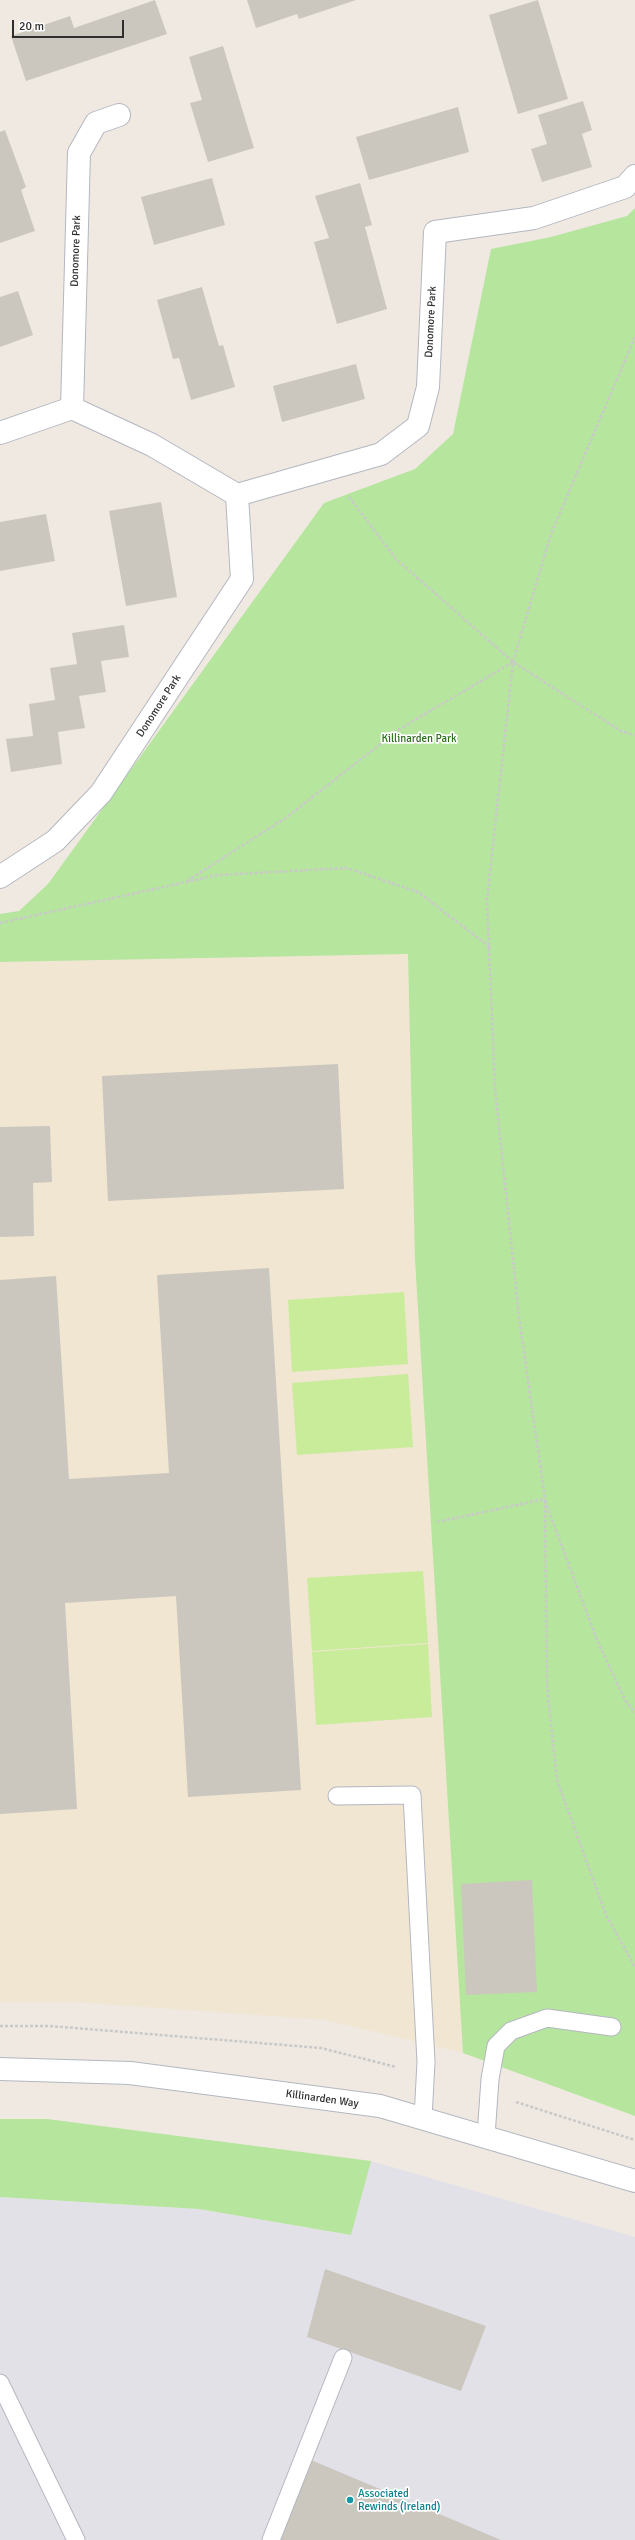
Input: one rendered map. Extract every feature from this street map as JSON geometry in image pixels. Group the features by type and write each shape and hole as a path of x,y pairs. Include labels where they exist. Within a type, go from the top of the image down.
{"street":[{"name":"Donomore Park","path":"72,408 79,153 96,123 119,115"},
{"name":"Donomore Park","path":"0,877 55,841 101,793 242,579 237,495 381,454 418,426 428,387 435,232 534,218 625,187 635,176"},
{"path":"0,433 72,408 152,445 237,495"},
{"name":"Killinarden Way","path":"0,2069 130,2073 380,2106 635,2181"}],"lane":[{"path":"337,1796 412,1795 426,2062 424,2073 423,2118"},
{"path":"486,2136 489,2093 496,2046 511,2031 547,2018 612,2027"},
{"path":"271,2540 343,2358"},
{"path":"0,2383 76,2540"}],"path":[{"path":"635,337 551,534 513,662 487,900 491,949 495,1089 519,1317 545,1498 547,1687 557,1780 606,1915 635,1967"},
{"path":"349,497 396,559 513,662 621,731 635,735"},
{"path":"185,882 287,817 398,730 513,662"},
{"path":"0,924 218,875 347,868 418,892 491,949"},
{"path":"437,1522 545,1498"},
{"path":"545,1498 597,1640 625,1700 635,1713"},
{"path":"0,2026 50,2026 321,2048 424,2073"},
{"path":"489,2093 635,2140"}],"shaded area":[{"path":"408,954 463,2053 326,2020 76,2002 0,2002 0,962"},
{"path":"371,2161 635,2237 635,2540 0,2540 0,2197 199,2209 350,2235"}],"green space":[{"name":"Killinarden Park","path":"635,208 635,2116 463,2053 415,1259 408,954 0,962 0,914 19,911 48,884 324,503 415,469 453,434 491,249 551,237 627,216"},
{"path":"404,1292 408,1364 292,1372 288,1300"},
{"path":"408,1374 413,1447 297,1455 292,1383"},
{"path":"423,1571 428,1643 312,1651 307,1578"},
{"path":"428,1644 432,1717 316,1725 312,1652"},
{"path":"0,2119 47,2119 371,2161 351,2235 199,2209 0,2197"}],"building":[{"path":"155,0 167,34 26,81 11,36 70,16 74,28"},
{"path":"247,0 356,0 299,19 297,14 256,28"},
{"path":"538,0 568,99 518,114 489,15"},
{"path":"223,46 254,148 208,162 190,103 202,100 189,57"},
{"path":"583,101 592,130 582,134 592,167 542,182 531,149 547,144 538,115"},
{"path":"458,107 469,152 369,180 356,137"},
{"path":"5,130 26,187 21,190 35,231 0,243 0,132"},
{"path":"212,178 225,225 154,245 141,197"},
{"path":"360,183 372,225 365,227 387,309 337,324 314,242 329,238 315,196"},
{"path":"202,287 219,346 223,345 235,387 191,400 179,358 173,359 157,300"},
{"path":"18,291 33,335 0,347 0,297"},
{"path":"356,364 365,399 282,422 273,386"},
{"path":"161,502 177,597 126,606 109,511"},
{"path":"46,514 55,561 0,571 0,522"},
{"path":"124,625 129,657 101,661 106,692 79,696 85,728 58,732 62,764 11,772 6,739 33,736 29,704 55,700 50,668 77,664 72,633"},
{"path":"338,1064 344,1189 108,1201 102,1076"},
{"path":"50,1126 52,1182 33,1183 34,1236 0,1237 0,1127"},
{"path":"269,1268 301,1790 188,1797 176,1596 65,1603 77,1809 0,1814 0,1280 56,1276 69,1479 169,1473 157,1275"},
{"path":"532,1880 537,1992 466,1995 461,1884"},
{"path":"325,2269 486,2326 461,2391 307,2337"},
{"name":"Associated Rewinds (Ireland)","path":"311,2460 501,2540 277,2540"}],"place":[{"name":"Associated Rewinds (Ireland)","path":"350,2500"}]}
